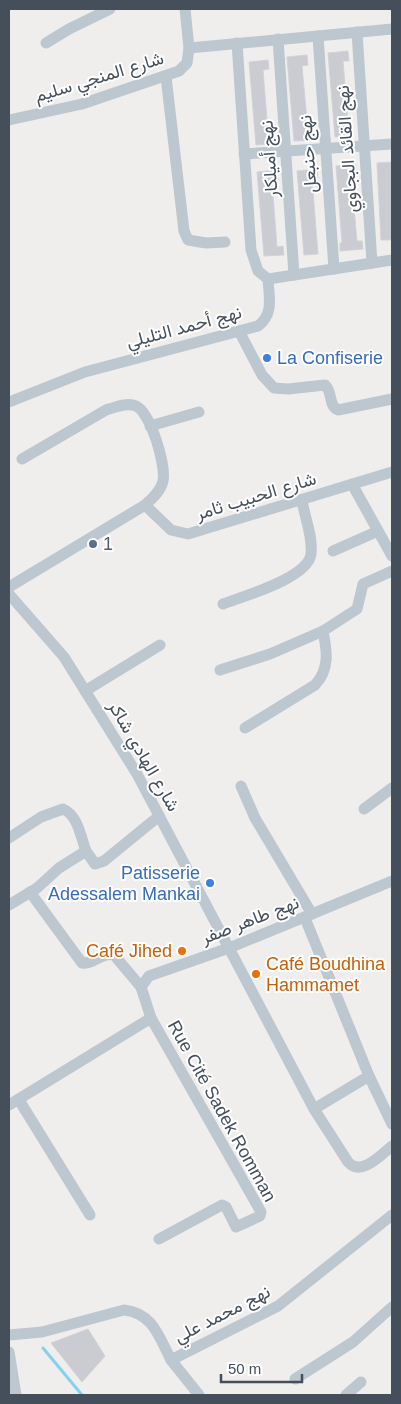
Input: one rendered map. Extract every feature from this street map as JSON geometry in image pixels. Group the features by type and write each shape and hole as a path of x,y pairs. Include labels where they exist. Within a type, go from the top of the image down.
{"street":[{"path":"46,43 69,28 110,9"},
{"path":"185,9 189,48 392,29"},
{"name":"نهج القائد البجاوي","path":"357,32 372,263"},
{"name":"نهج حنبعل","path":"318,36 334,269"},
{"name":"نهج أميلكار","path":"278,39 294,276"},
{"path":"237,43 251,250 258,271 268,279 392,260"},
{"name":"شارع المنجي سليم","path":"9,120 82,104 166,77 178,71 187,62 189,48"},
{"path":"166,77 184,231 188,240 196,243 225,242"},
{"path":"244,154 392,144"},
{"name":"نهج أحمد التليلي","path":"9,402 85,372 258,326 268,316 270,308 268,279"},
{"path":"239,331 262,374 274,388 288,389 325,385 329,390 332,405 338,410 392,398"},
{"path":"9,586 145,505 162,486 164,474 162,461 150,426 138,407 127,404 86,420 62,438 22,459"},
{"path":"150,426 199,412"},
{"name":"شارع الحبيب ثامر","path":"145,505 171,530 188,534 302,501 392,472"},
{"path":"352,484 392,556"},
{"path":"223,604 293,576 307,565 311,546 302,501"},
{"path":"333,551 378,531"},
{"path":"220,670 270,654 323,631 357,609 362,584 392,571"},
{"name":"شارع الهادي شاكر","path":"9,594 64,657 137,774 314,1109 351,1166 364,1167 392,1146"},
{"path":"245,728 315,685 321,679 326,669 323,631"},
{"path":"86,691 160,645"},
{"path":"240,786 255,818 308,916 369,1076 392,1124"},
{"path":"364,809 392,788"},
{"path":"9,838 41,817 63,809 74,820 92,862 99,864 159,816"},
{"path":"9,905 30,892 59,868 86,851"},
{"name":"نهج طاهر صفر","path":"141,987 149,976 229,948 392,881"},
{"path":"30,892 82,963 89,963 105,954 114,954 141,987 151,1018 14,1102 90,1215"},
{"name":"Rue Cité Sadek Romman","path":"151,1018 261,1212 260,1216 236,1227 226,1207 222,1205 159,1239"},
{"path":"314,1109 369,1076"},
{"name":"نهج محمد علي","path":"9,1335 42,1332 124,1310 135,1311 145,1316 152,1325 171,1360 282,1303 392,1216"},
{"path":"294,1380 353,1342 392,1307"},
{"path":"9,1352 16,1395"},
{"path":"171,1360 196,1394"},
{"path":"346,1395 361,1382"}],"building":[{"path":"348,51 349,61 343,61 349,136 335,137 328,53"},
{"path":"307,55 308,65 302,66 308,132 313,131 314,140 294,141 287,57"},
{"path":"268,60 269,69 263,70 269,144 256,145 249,62"},
{"path":"392,162 392,240 381,240 377,163"},
{"path":"356,165 357,175 351,175 357,241 362,241 363,249 340,251 340,243 342,243 336,166"},
{"path":"317,169 318,179 312,179 318,254 304,255 297,171"},
{"path":"277,170 278,180 272,181 277,247 283,246 284,255 264,256 257,172"},
{"path":"88,1329 105,1356 82,1382 51,1343"}],"waterway":[{"path":"43,1348 82,1395"}],"place":[{"name":"La Confiserie","path":"267,358"},
{"name":"1","path":"93,544"},
{"name":"Patisserie Adessalem Mankai","path":"210,883"},
{"name":"Café Jihed","path":"182,951"},
{"name":"Café Boudhina Hammamet","path":"256,974"}]}
